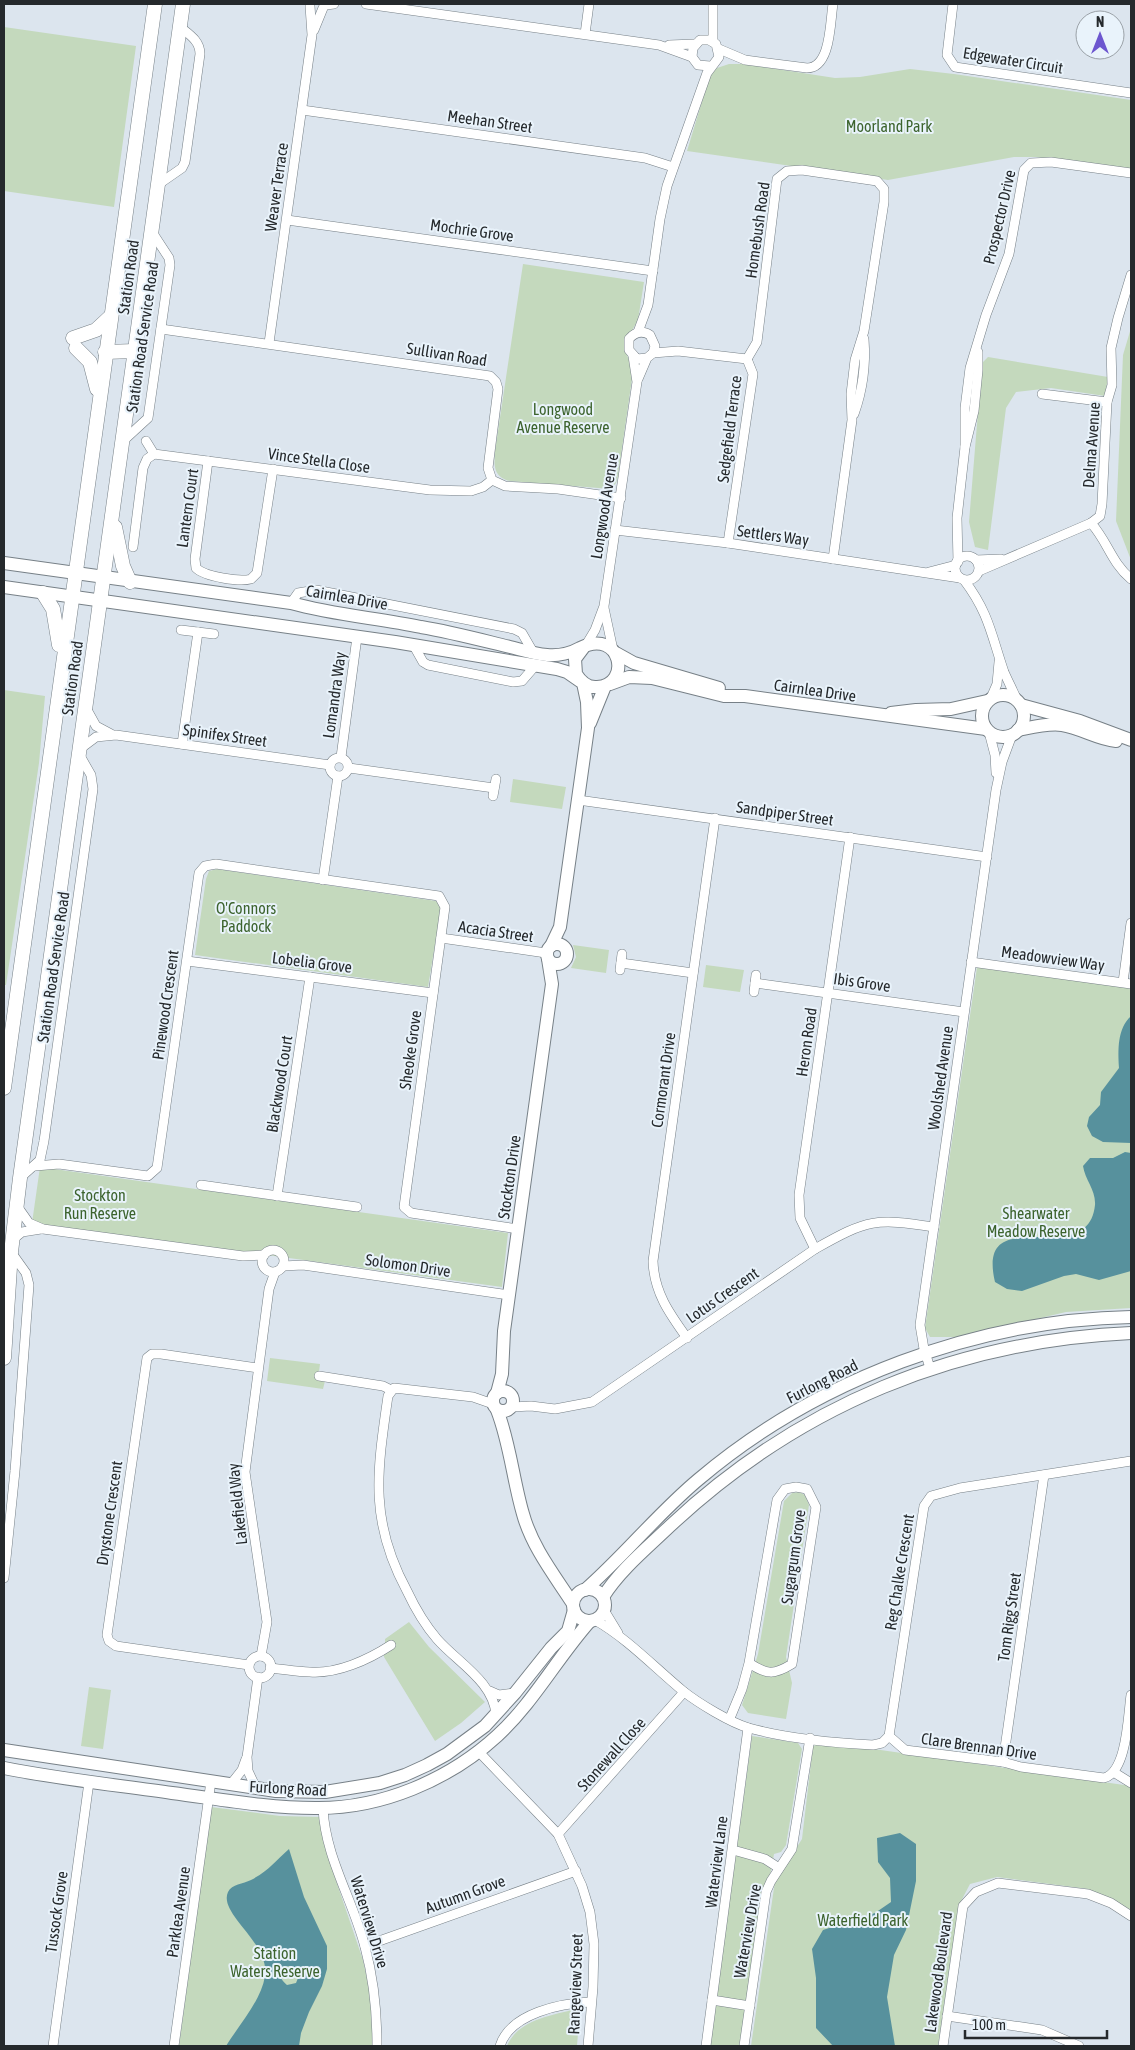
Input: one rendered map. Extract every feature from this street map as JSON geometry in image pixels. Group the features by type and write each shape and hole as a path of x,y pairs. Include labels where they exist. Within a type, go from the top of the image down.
{"main road":[{"name":"Station Road","path":"4,1088 98,399 155,4"},
{"name":"Station Road","path":"4,1358 16,1205 183,4"},
{"path":"98,399 90,362 74,343 96,330 110,317"},
{"path":"106,347 135,351"},
{"path":"113,509 119,552 130,582"},
{"path":"43,592 56,616 61,674"}],"street":[{"path":"366,4 659,45 698,42 716,45 745,60"},
{"path":"585,34 589,4"},
{"path":"659,45 695,61 713,65 745,60 807,68 819,65 826,53 833,4"},
{"name":"Edgewater Circuit","path":"953,4 946,55 955,67 1131,93"},
{"path":"309,5 316,9 328,5"},
{"name":"Weaver Terrace","path":"269,343 312,35 309,5"},
{"name":"Weaver Terrace","path":"312,35 328,5"},
{"path":"699,94 695,61 698,42 712,6"},
{"path":"648,305 652,338 650,356 633,356 629,350 628,343 632,336 638,332 648,305 663,200 699,94 719,56 712,6"},
{"path":"158,184 182,168 185,162 199,64 200,47 180,27"},
{"name":"Meehan Street","path":"302,110 645,158 674,167"},
{"name":"Prospector Drive","path":"957,563 957,531 965,447 975,402 978,370 977,347 986,315 1009,254 1021,181 1027,166 1032,163 1051,162 1131,173"},
{"name":"Homebush Road","path":"747,359 756,342 777,179 787,171 802,170 876,181 884,189 864,331 865,362 860,395 852,420 833,559"},
{"name":"Mochrie Grove","path":"287,220 653,270"},
{"name":"Station Road Service Road","path":"123,441 148,418 170,265 169,258 152,232"},
{"name":"Delma Avenue","path":"1091,523 1101,512 1107,402 1112,385 1111,348 1131,275"},
{"name":"Sullivan Road","path":"161,329 490,376 496,382 498,389 488,468 492,480"},
{"path":"638,332 652,338"},
{"name":"Sedgefield Terrace","path":"652,338 678,350 747,359 753,374 728,543"},
{"name":"Sedgefield Terrace","path":"650,356 678,350"},
{"name":"Longwood Avenue","path":"585,646 595,630 604,606 637,382 633,356"},
{"name":"Longwood Avenue","path":"637,382 650,356"},
{"path":"1042,394 1107,402"},
{"path":"133,547 143,468 147,459 154,454 146,441"},
{"name":"Vince Stella Close","path":"154,454 411,489 450,492 475,490 492,480"},
{"name":"Lantern Court","path":"208,461 195,559 196,568 208,575 242,580 251,579 257,573 272,469"},
{"path":"492,480 505,486 558,489 621,498"},
{"path":"962,579 971,580 978,573 1006,559 1091,523 1102,537 1112,560 1131,579"},
{"name":"Settlers Way","path":"615,530 728,543 927,572 962,579"},
{"path":"957,531 974,558 978,573 980,602"},
{"path":"1006,559 964,557 957,563 956,572 980,602 994,635 999,655 1019,702 1024,718 1015,732"},
{"name":"Cairnlea Drive","path":"4,563 291,603 320,611 421,626 548,655 562,654 585,646"},
{"name":"Settlers Way","path":"927,572 957,563"},
{"path":"4,587 357,637 562,670 594,688 607,685"},
{"path":"291,603 298,593 316,590 514,629 522,634 533,652"},
{"name":"Longwood Avenue","path":"604,606 614,652"},
{"path":"357,637 362,618"},
{"path":"181,630 214,634"},
{"path":"182,744 198,632"},
{"name":"Lomandra Way","path":"341,757 357,637"},
{"path":"548,952 560,927 588,728 587,702 574,667 578,652 585,646 600,643 614,652 619,667 618,674 607,685 588,728"},
{"path":"414,646 423,662 428,665 513,682 522,681 535,666"},
{"name":"Cairnlea Drive","path":"614,652 634,663 745,696"},
{"path":"999,655 997,684 984,706 981,718 987,730 1000,737 1040,725 1063,725 1100,738 1131,740"},
{"name":"Cairnlea Drive","path":"607,685 629,677 652,678 724,696 745,696 987,730"},
{"path":"989,700 1004,695 1019,702 1072,718 1131,740"},
{"name":"Cairnlea Drive","path":"881,715 916,710 951,709 989,700"},
{"name":"Spinifex Street","path":"86,706 96,726 116,735"},
{"name":"Woolshed Avenue","path":"987,730 996,765 996,790"},
{"name":"Woolshed Avenue","path":"930,1368 920,1325 996,790 1002,762 1015,732"},
{"name":"Spinifex Street","path":"79,752 96,737 116,735 330,765"},
{"name":"Station Road Service Road","path":"20,1178 40,1160 43,1148 93,789 91,775 79,752"},
{"path":"341,757 346,760 348,768 344,775 338,776 331,771 330,765 333,760 341,757"},
{"path":"348,768 495,788"},
{"path":"323,880 338,776"},
{"name":"Sandpiper Street","path":"578,800 986,857"},
{"name":"Cormorant Drive","path":"687,1338 659,1296 653,1273 653,1261 715,818"},
{"name":"Heron Road","path":"815,1248 800,1218 799,1196 850,837"},
{"name":"Pinewood Crescent","path":"35,1166 59,1164 148,1176 157,1168 199,873 204,866 216,864 323,880"},
{"name":"Sheoke Grove","path":"323,880 439,896 445,907 404,1207 411,1214 518,1228"},
{"path":"1127,983 1131,923"},
{"path":"548,952 556,964 563,962 567,955 560,927"},
{"name":"Acacia Street","path":"441,938 548,952"},
{"path":"548,952 558,944 565,948"},
{"name":"Stockton Drive","path":"503,1401 502,1374 509,1295 552,984 548,952"},
{"path":"622,954 620,967 694,974"},
{"name":"Lobelia Grove","path":"186,961 433,994"},
{"name":"Stockton Drive","path":"552,984 563,962"},
{"name":"Meadowview Way","path":"971,962 1127,983"},
{"name":"Blackwood Court","path":"277,1196 310,977"},
{"name":"Ibis Grove","path":"755,983 964,1012"},
{"path":"43,1148 45,1155 59,1164"},
{"path":"201,1185 357,1207"},
{"path":"16,1205 30,1223 43,1228 243,1256 267,1265 284,1262"},
{"name":"Lotus Crescent","path":"503,1401 555,1409 592,1402 815,1248 850,1228 874,1221 892,1220 934,1227"},
{"path":"4,1578 15,1471 29,1285 26,1273 12,1246 22,1232 43,1228"},
{"name":"Solomon Drive","path":"267,1265 268,1251 275,1250 281,1252 284,1262 509,1295"},
{"name":"Lakefield Way","path":"261,1656 267,1622 245,1472 269,1290 267,1265"},
{"name":"Furlong Road","path":"584,1591 662,1512 736,1450 782,1420 839,1389 925,1353 1026,1328 1080,1320 1131,1317"},
{"name":"Furlong Road","path":"603,1597 620,1573 691,1507 768,1447 842,1405 904,1377 930,1368 1044,1340 1131,1333"},
{"name":"Drystone Crescent","path":"249,1665 116,1646 108,1641 107,1635 147,1358 152,1354 161,1354 258,1368"},
{"path":"318,1376 383,1386 391,1390 398,1387 503,1401 505,1431 523,1516 535,1544 580,1618 592,1621 618,1633"},
{"path":"391,1390 387,1404 378,1480 380,1519 392,1564 437,1639 490,1691 500,1696 516,1693"},
{"name":"Reg Chalke Crescent","path":"889,1736 924,1506 931,1496 960,1488 1131,1461"},
{"name":"Tom Rigg Street","path":"1003,1762 1044,1476"},
{"name":"Sugargum Grove","path":"730,1718 742,1688 749,1662 777,1500 784,1490 796,1487 807,1490 816,1507 792,1664 777,1672 761,1671 749,1662"},
{"path":"556,1576 584,1591 595,1591 603,1597 604,1610 618,1633 684,1692 719,1715 730,1718 748,1728 810,1738 873,1745 882,1742 889,1736"},
{"path":"574,1607 574,1599 584,1591"},
{"name":"Furlong Road","path":"4,1750 256,1788 302,1793 325,1792 380,1783 405,1776 427,1765 468,1739 496,1715 516,1693 539,1661 568,1631 574,1607"},
{"path":"592,1621 604,1610"},
{"name":"Furlong Road","path":"8,1770 280,1806 323,1808 366,1802 415,1787 456,1767 478,1751 518,1715 592,1621"},
{"path":"270,1668 311,1672 338,1669 372,1656 391,1645"},
{"path":"261,1656 269,1661 270,1668 265,1676 258,1677 251,1673 249,1665 252,1659 261,1656"},
{"path":"256,1788 248,1771 247,1757 258,1677"},
{"path":"490,1691 496,1704 496,1715"},
{"name":"Stonewall Close","path":"558,1834 684,1692"},
{"path":"1131,1695 1121,1762 1115,1773 1131,1783"},
{"name":"Waterview Lane","path":"706,2046 748,1728"},
{"name":"Clare Brennan Drive","path":"889,1736 905,1750 1003,1762 1021,1767 1104,1778 1115,1773"},
{"name":"Waterview Drive","path":"744,2046 766,1892 792,1849 810,1738"},
{"path":"468,1739 478,1751"},
{"name":"Rangeview Street","path":"478,1751 558,1834 576,1871 590,1912 594,1944 588,2046"},
{"path":"231,1784 242,1770 247,1757"},
{"name":"Parklea Avenue","path":"174,2046 211,1781"},
{"name":"Tussock Grove","path":"53,2046 89,1782"},
{"name":"Waterview Drive","path":"323,1808 326,1836 365,1946 375,1996 377,2046"},
{"path":"733,1850 765,1859 779,1868"},
{"name":"Autumn Grove","path":"365,1946 576,1871"},
{"name":"Lakewood Boulevard","path":"943,2046 962,1906 976,1892 998,1882 1088,1894 1111,1904 1131,1916"},
{"path":"712,2000 750,2006"},
{"path":"500,2046 514,2025 530,2016 570,2004 591,2002"},
{"path":"947,2016 1042,2030 1079,2046"}],"green space":[{"path":"4,27 136,46 114,207 4,191"},
{"name":"Moorland Park","path":"729,64 745,64 835,78 860,77 910,69 1131,100 1131,170 1036,157 1014,157 888,180 687,151 710,75 717,68"},
{"name":"Longwood Avenue Reserve","path":"523,264 644,282 638,320 630,334 625,349 631,366 632,379 618,476 616,483 611,489 510,481 500,477 496,470 495,451"},
{"path":"1131,328 1131,560 1116,521 1123,355"},
{"path":"988,357 1108,377 1105,396 1051,388 1016,392 1006,408 988,550 975,547 969,522 982,363"},
{"path":"4,690 45,696 39,763 6,985 4,985"},
{"path":"513,779 566,787 562,809 510,802"},
{"name":"O'Connors Paddock","path":"217,869 436,901 441,908 428,987 195,955 206,879 209,871"},
{"path":"573,945 609,950 606,973 571,968 576,957"},
{"path":"706,965 744,970 740,992 703,987"},
{"name":"Shearwater Meadow Reserve","path":"977,967 1131,988 1131,1308 1066,1312 959,1337 930,1337 925,1328"},
{"name":"Stockton Run Reserve","path":"40,1167 508,1233 502,1287 32,1223"},
{"path":"270,1358 320,1364 318,1379 325,1381 323,1389 267,1381"},
{"path":"799,1492 805,1495 809,1505 786,1657 792,1683 786,1719 748,1713 742,1705 758,1654 784,1501 792,1493"},
{"path":"409,1622 429,1647 485,1702 461,1723 435,1741 384,1657 394,1648 385,1646 385,1639"},
{"path":"89,1687 111,1690 103,1749 81,1746"},
{"path":"752,1736 798,1743 802,1749 786,1845 781,1852 774,1854 739,2046 710,2046"},
{"name":"Waterfield Park","path":"825,1742 1131,1786 1131,1912 1088,1889 997,1877 970,1884 959,1905 938,2046 751,2046 775,1881 802,1839 813,1746"},
{"name":"Station Waters Reserve","path":"211,1807 280,1816 322,1817 329,1860 363,1960 371,1997 377,2046 179,2046"},
{"path":"580,2008 577,2046 507,2046 512,2037 528,2024 548,2016"}],"water":[{"path":"1131,1016 1131,1143 1103,1142 1092,1136 1087,1126 1089,1117 1100,1105 1101,1092 1119,1068 1121,1033 1126,1021"},
{"path":"1125,1152 1131,1153 1131,1271 1099,1280 1076,1274 1064,1276 1022,1291 1007,1289 995,1282 993,1257 1001,1244 1016,1238 1055,1237 1074,1234 1088,1224 1095,1200 1083,1166 1090,1158 1113,1158"},
{"path":"900,1833 916,1844 916,1881 906,1930 894,1955 887,1997 895,2046 833,2046 816,2028 816,1978 812,1949 823,1930 875,1913 891,1902 890,1878 878,1862 877,1838"},
{"path":"289,1849 304,1897 327,1946 327,1969 322,1986 309,2012 301,2033 299,2046 226,2046 254,2004 265,1976 260,1952 230,1910 227,1901 228,1892 235,1886 263,1873","holes":["290,1966 296,1968 298,1978 296,1983 287,1985 281,1977 282,1970 284,1967"]}]}
